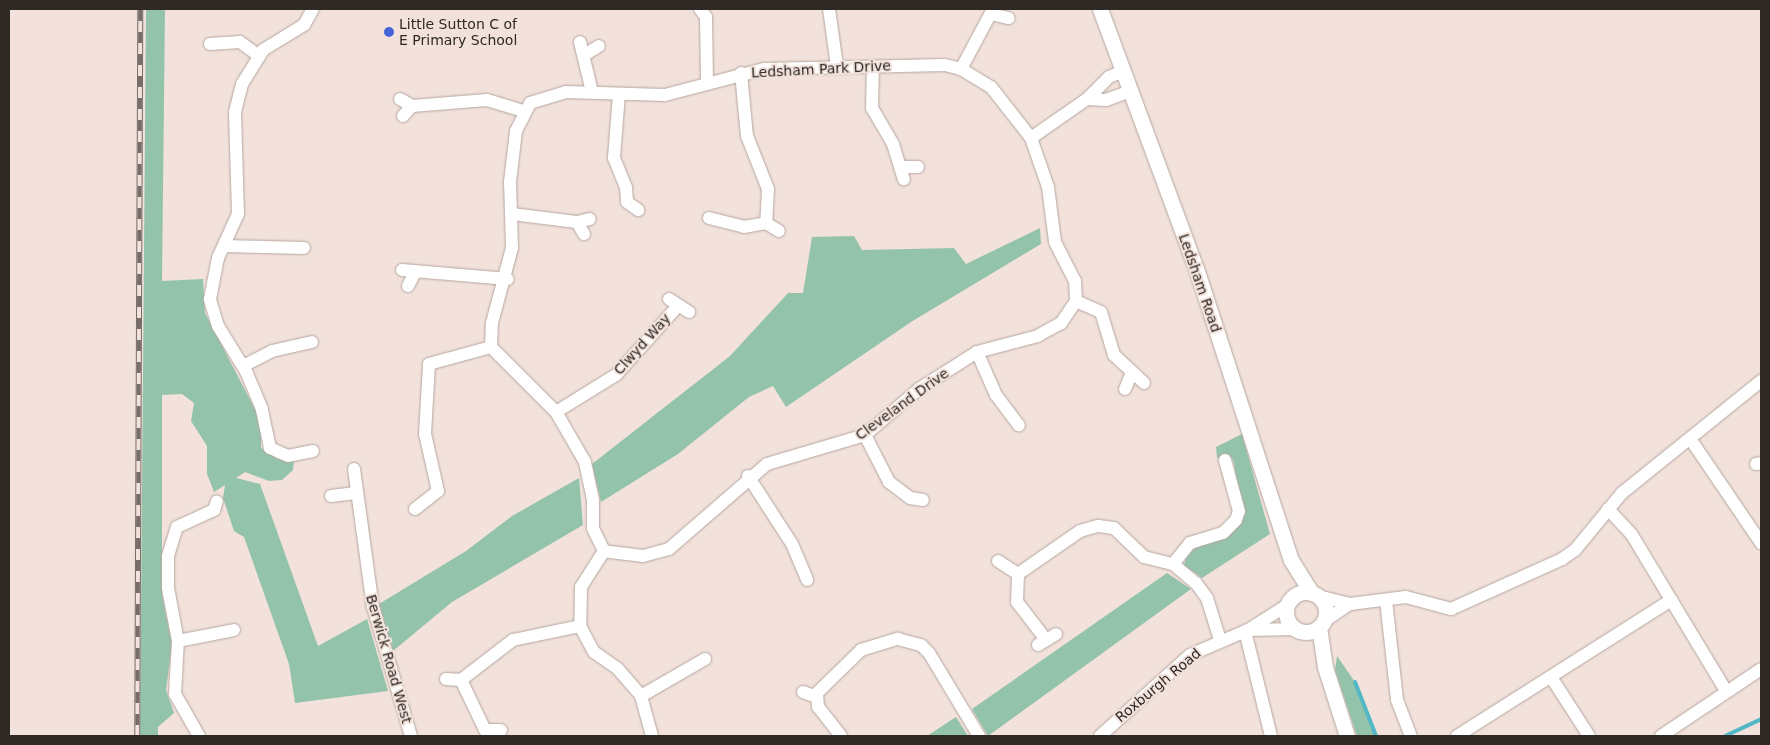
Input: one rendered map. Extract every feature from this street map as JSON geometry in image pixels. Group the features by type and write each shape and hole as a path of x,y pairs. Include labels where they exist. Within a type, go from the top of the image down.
{"main road":[{"name":"Ledsham Road","path":"1100,9 1128,92 1196,268 1291,560 1326,609 1321,625 1324,668"},
{"name":"Ledsham Road","path":"1291,560 1291,601 1288,619 1300,630 1324,668 1347,736"},
{"path":"1291,601 1315,594"},
{"path":"1300,630 1321,625"}],"street":[{"path":"829,9 837,66"},
{"path":"962,69 976,34 992,11 1009,18"},
{"path":"312,14 259,56 242,84 235,112 240,198 224,246 210,299 218,326 245,370 262,409 270,448 288,456 313,451"},
{"path":"707,14 707,84"},
{"path":"210,44 240,42 259,56"},
{"path":"580,42 586,54 592,92"},
{"path":"586,54 599,46"},
{"name":"Ledsham Park Drive","path":"523,111 549,93 665,94 741,74 837,66 922,64 962,69 991,87 1031,138"},
{"path":"873,66 872,108 904,173 918,167"},
{"path":"1121,72 1109,77 1087,98 1031,138 1048,187 1055,242 1075,281 1076,301 1101,312 1110,348 1131,375 1144,383"},
{"path":"741,74 747,136 768,189 766,223"},
{"path":"1087,98 1106,100 1128,92"},
{"path":"618,94 613,148 623,205 638,210"},
{"path":"400,99 412,106 487,100 523,111 513,154 508,278 492,323 492,347 556,412 584,462 593,500 593,528 604,552 581,586 580,626 594,652 617,668 641,696 652,736"},
{"path":"403,116 412,106"},
{"path":"512,214 576,222 590,219"},
{"path":"709,218 744,227 766,223 780,231"},
{"path":"576,222 584,234"},
{"path":"224,246 304,248"},
{"path":"408,276 508,278"},
{"name":"Cleveland Drive","path":"604,552 643,556 669,549 748,476 785,456 833,448 865,435 919,389 977,352 1050,332 1070,314 1076,301"},
{"name":"Clwyd Way","path":"556,412 616,375 673,303 689,312"},
{"path":"245,370 272,351 312,342"},
{"path":"415,509 438,491 426,434 429,364 492,347"},
{"path":"977,352 996,394 1021,429"},
{"path":"1125,389 1131,375"},
{"path":"1315,594 1350,604 1406,597 1441,609 1475,601 1496,587 1562,559 1622,493 1692,440 1761,381"},
{"path":"865,435 889,482 908,504 923,500"},
{"path":"1692,440 1761,543"},
{"path":"1173,564 1190,543 1223,533 1236,520 1239,512 1225,460"},
{"name":"Berwick Road West","path":"354,469 373,607 411,736"},
{"path":"748,476 792,544 800,577"},
{"path":"331,496 356,493"},
{"path":"199,736 174,694 178,641 168,588 171,541 177,527 214,510 217,500"},
{"path":"1608,509 1632,534 1726,689"},
{"path":"1018,574 1080,531 1098,526 1121,533 1144,557 1173,564 1196,583 1207,598 1220,640"},
{"path":"998,561 1018,574"},
{"path":"1018,574 1017,602 1046,639"},
{"path":"1386,600 1397,700 1411,736"},
{"path":"1457,736 1671,600"},
{"name":"Roxburgh Road","path":"1100,736 1190,655 1220,640 1247,630 1291,601"},
{"path":"1321,625 1350,604"},
{"path":"446,679 461,680 513,640 580,626"},
{"path":"178,641 234,630"},
{"path":"1247,630 1272,736"},
{"name":"Roxburgh Road","path":"1247,630 1300,630"},
{"path":"840,736 818,707 817,697 861,650 884,640 910,641 921,645 940,667 979,736"},
{"path":"641,696 705,659"},
{"path":"1661,736 1698,716 1726,689 1761,669"},
{"path":"1551,677 1589,736"},
{"path":"461,680 484,733 501,730"},
{"path":"803,692 817,697"}],"green space":[{"path":"146,9 165,9 162,281 203,279 205,313 261,421 261,448 277,459 294,460 293,470 282,480 269,481 245,472 236,478 260,484 318,646 367,619 388,691 295,703 289,664 244,537 234,531 223,498 225,485 214,492 207,474 207,446 191,421 194,403 182,394 162,395 162,595 172,644 166,690 174,713 158,727 158,736 140,736"},
{"path":"1040,228 1041,244 911,322 786,407 773,386 749,397 678,454 601,502 592,464 730,356 788,293 803,293 812,237 854,236 862,250 954,248 966,264"},
{"path":"1242,434 1270,534 1202,578 1184,565 1186,558 1195,548 1227,536 1242,520 1234,463 1232,458 1217,458 1216,447"},
{"path":"579,478 583,525 452,602 393,651 379,604 466,551 512,516"},
{"path":"1167,573 1191,589 988,736 972,709"},
{"path":"1337,656 1355,682 1376,736 1357,736 1335,670"},
{"path":"956,717 968,736 927,736"}],"waterway":[{"path":"1355,682 1376,736"},
{"path":"1725,736 1761,719"}],"railway":[{"path":"137,736 140,9"}],"place":[{"name":"Little Sutton C of E Primary School","path":"389,32"}]}
